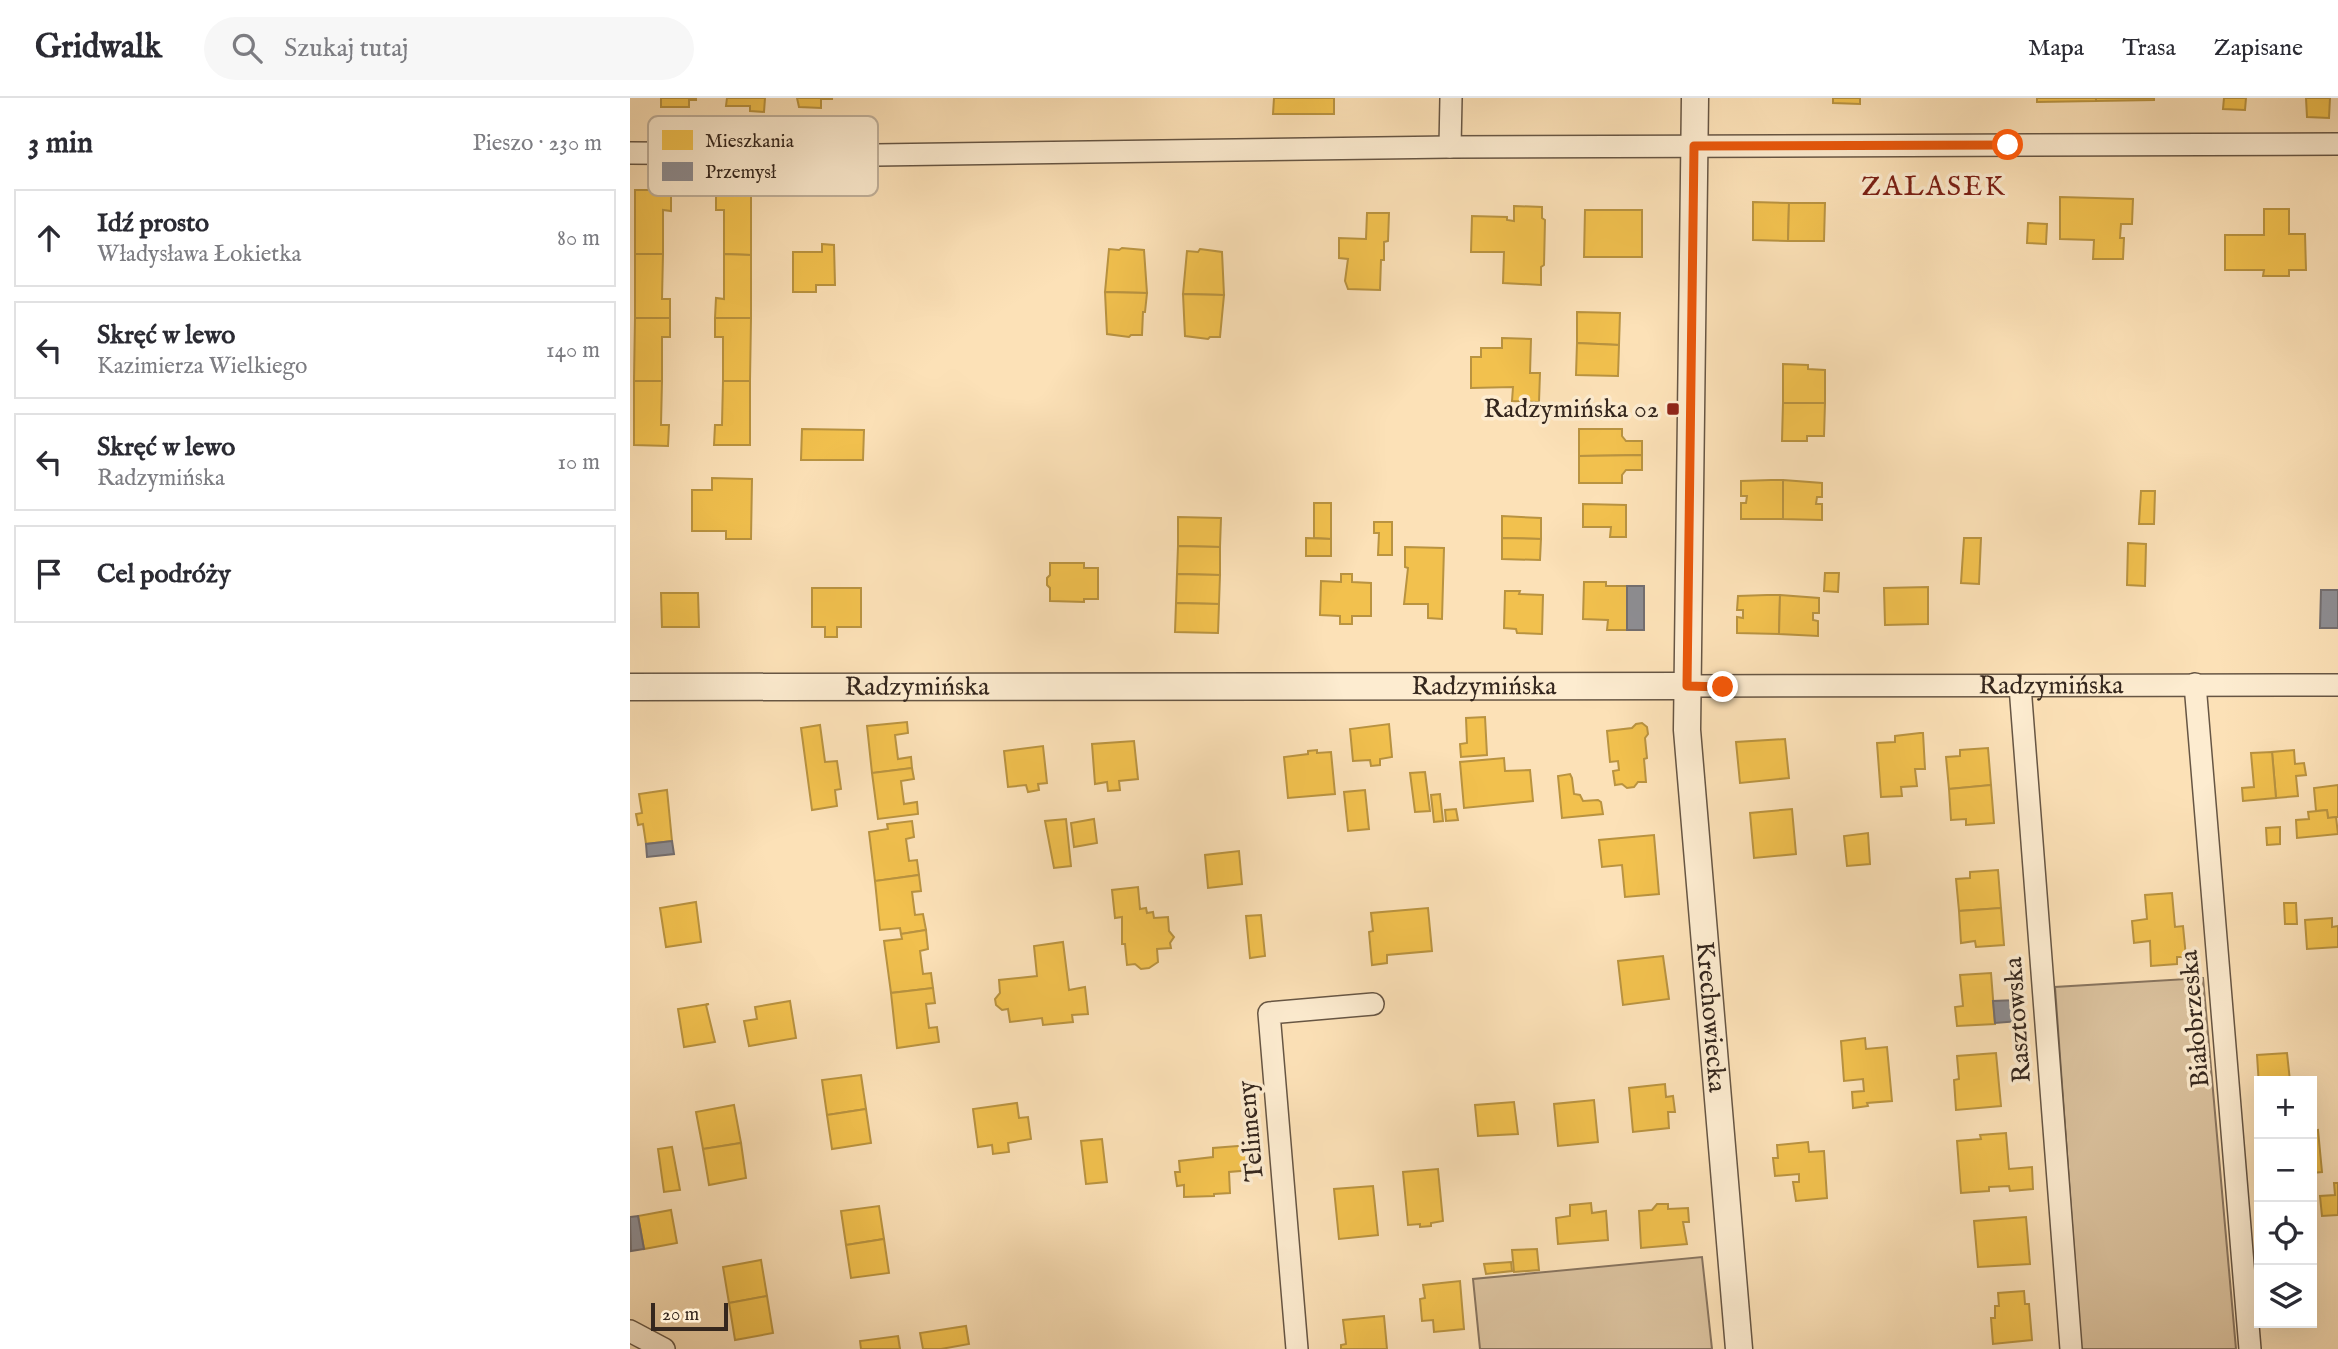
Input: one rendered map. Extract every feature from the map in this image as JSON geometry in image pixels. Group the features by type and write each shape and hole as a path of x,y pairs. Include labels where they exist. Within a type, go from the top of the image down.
{"street":[{"path":"1450,147 1451,98"},
{"name":"Krechowiecka","path":"1695,98 1688,743 1739,1349"},
{"path":"878,155 1450,147 2338,144"},
{"path":"630,153 648,153"},
{"name":"Białobrzeska","path":"2195,684 2250,1349"},
{"name":"Radzymińska","path":"630,687 2338,685"},
{"name":"Rasztowska","path":"2020,686 2071,1349"},
{"name":"Telimeny","path":"1297,1349 1269,1013 1373,1004"},
{"path":"630,1331 664,1349"}],"shaded area":[{"path":"2203,978 2236,1349 2081,1349 2055,987"},
{"path":"1702,1257 1712,1349 1480,1349 1473,1279"}],"building: Mieszkania":[{"path":"661,98 696,100 689,100 689,107 661,107"},
{"path":"727,98 765,98 764,112 750,111 750,106 726,106"},
{"path":"797,98 832,99 821,99 821,108 799,107"},
{"path":"1274,98 1334,98 1334,114 1273,114"},
{"path":"1833,98 1860,98 1860,104 1833,103"},
{"path":"2037,98 2096,98 2096,101 2037,102"},
{"path":"2096,98 2154,98 2154,100 2096,101"},
{"path":"2224,98 2246,98 2245,110 2223,109"},
{"path":"2306,98 2330,98 2329,118 2307,117"},
{"path":"635,190 648,190 648,196 671,196 671,211 663,210 663,254 635,254"},
{"path":"716,196 751,196 751,255 724,254 724,210 716,210"},
{"path":"2060,197 2133,199 2132,224 2121,224 2120,238 2124,238 2123,259 2093,259 2094,240 2060,239"},
{"path":"1753,202 1789,203 1788,241 1753,240"},
{"path":"1789,203 1825,203 1824,241 1788,241"},
{"path":"1514,206 1542,207 1542,218 1545,220 1541,285 1503,283 1504,252 1471,252 1472,216 1507,217 1507,220 1514,221"},
{"path":"2264,209 2289,209 2289,234 2305,234 2306,270 2289,270 2289,276 2263,276 2264,270 2225,270 2225,235 2264,235"},
{"path":"1585,210 1642,210 1642,257 1584,257"},
{"path":"1367,213 1389,213 1388,241 1384,242 1384,260 1381,260 1380,290 1348,289 1345,281 1348,259 1339,258 1339,238 1366,239"},
{"path":"2028,223 2047,224 2046,244 2027,243"},
{"path":"822,244 834,245 835,285 816,285 816,292 793,292 793,252 822,252"},
{"path":"1109,249 1144,250 1147,293 1105,292"},
{"path":"1200,249 1222,252 1224,295 1183,294 1187,251 1198,252"},
{"path":"635,254 663,254 662,299 670,299 670,318 635,318"},
{"path":"724,254 751,255 751,318 715,318 716,298 724,299"},
{"path":"1105,292 1147,293 1142,335 1129,337 1107,334"},
{"path":"1183,294 1224,295 1220,337 1208,339 1185,336"},
{"path":"1577,312 1620,313 1619,345 1577,343"},
{"path":"635,318 670,318 670,337 662,337 662,381 634,381"},
{"path":"715,318 751,318 750,381 723,381 723,337 715,337"},
{"path":"1502,338 1531,339 1530,373 1540,373 1539,402 1512,401 1513,387 1471,388 1471,357 1481,357 1481,348 1502,348"},
{"path":"1577,343 1619,345 1618,376 1576,375"},
{"path":"1783,364 1808,365 1808,369 1825,370 1825,403 1783,403"},
{"path":"634,381 662,381 661,425 669,425 668,446 634,445"},
{"path":"723,381 750,381 750,445 714,445 715,425 722,425"},
{"path":"1783,403 1825,403 1824,436 1807,436 1807,441 1782,441"},
{"path":"802,429 864,430 863,460 801,460"},
{"path":"1579,429 1622,429 1622,436 1626,441 1642,441 1642,455 1579,456"},
{"path":"1642,455 1642,470 1626,470 1622,475 1622,483 1579,483 1579,456"},
{"path":"712,478 752,479 751,539 726,539 726,531 692,531 692,490 712,490"},
{"path":"1783,480 1783,519 1741,519 1741,503 1746,503 1747,496 1741,496 1741,481"},
{"path":"1783,480 1822,483 1822,497 1817,497 1816,504 1822,504 1822,520 1783,519"},
{"path":"2141,491 2155,491 2154,524 2139,524"},
{"path":"1314,503 1331,503 1331,539 1314,538"},
{"path":"1583,504 1626,505 1626,537 1610,537 1611,527 1583,527"},
{"path":"1502,516 1541,518 1541,539 1502,538"},
{"path":"1178,517 1221,518 1220,547 1178,546"},
{"path":"1374,522 1392,522 1392,555 1378,555 1379,533 1374,533"},
{"path":"1306,538 1331,539 1331,556 1306,556"},
{"path":"1502,538 1541,539 1540,560 1502,559"},
{"path":"1964,538 1981,538 1979,584 1961,583"},
{"path":"2128,543 2146,544 2145,586 2127,585"},
{"path":"1178,546 1220,547 1220,575 1177,574"},
{"path":"1405,547 1444,548 1442,619 1428,618 1428,604 1404,604 1408,568 1405,567"},
{"path":"1050,563 1084,563 1084,568 1098,568 1098,599 1084,599 1084,602 1050,601 1047,578 1050,575"},
{"path":"1825,573 1839,573 1838,592 1824,591"},
{"path":"1177,574 1220,575 1219,604 1176,603"},
{"path":"1341,574 1352,574 1352,582 1371,583 1371,616 1352,616 1352,624 1340,624 1340,616 1320,615 1321,581 1341,582"},
{"path":"1584,582 1627,586 1627,630 1607,630 1608,620 1583,619"},
{"path":"1928,587 1928,624 1885,625 1884,588"},
{"path":"812,588 861,588 861,627 837,627 837,637 825,637 825,627 812,627"},
{"path":"1505,591 1543,595 1542,634 1517,633 1516,629 1504,628"},
{"path":"661,593 698,593 699,627 662,627"},
{"path":"1780,595 1779,634 1737,633 1737,617 1743,618 1743,610 1737,610 1738,596"},
{"path":"1780,595 1819,598 1819,613 1813,613 1813,620 1818,621 1818,636 1779,634"},
{"path":"1176,603 1219,604 1218,633 1175,632"},
{"path":"1485,717 1487,755 1461,757 1460,744 1467,743 1466,718"},
{"path":"907,722 908,733 895,735 898,759 911,757 912,768 872,773 867,726"},
{"path":"1642,723 1647,727 1648,734 1645,738 1647,758 1644,759 1646,782 1638,782 1634,787 1627,788 1622,784 1615,785 1613,771 1619,770 1618,761 1610,762 1607,731 1632,728"},
{"path":"1389,724 1392,757 1380,759 1380,765 1371,766 1370,760 1353,761 1350,729"},
{"path":"820,725 825,762 837,761 841,789 835,790 837,806 812,810 801,728"},
{"path":"1923,733 1925,769 1915,769 1917,786 1901,787 1902,796 1881,797 1877,743 1895,742 1895,736"},
{"path":"1785,739 1789,778 1740,783 1736,742"},
{"path":"1134,741 1138,779 1119,781 1120,790 1108,791 1107,782 1095,784 1092,744"},
{"path":"1043,746 1047,783 1038,784 1039,790 1028,792 1026,785 1008,787 1004,751"},
{"path":"1988,748 1991,785 1949,789 1946,757 1960,756 1960,750"},
{"path":"1317,750 1317,753 1331,752 1335,794 1288,798 1284,757"},
{"path":"2294,750 2295,764 2304,763 2306,775 2296,776 2298,796 2276,798 2272,752"},
{"path":"2272,752 2276,798 2243,801 2242,788 2254,787 2251,753"},
{"path":"1504,758 1505,771 1530,770 1533,801 1464,808 1460,762"},
{"path":"912,768 914,779 901,781 904,804 917,802 918,814 878,819 872,773"},
{"path":"1425,772 1430,811 1415,812 1410,773"},
{"path":"1570,774 1574,794 1580,795 1583,801 1601,802 1603,814 1562,818 1558,776"},
{"path":"1991,785 1994,823 1966,825 1966,819 1951,820 1949,789"},
{"path":"2338,785 2338,817 2328,818 2327,810 2316,811 2314,788"},
{"path":"667,790 672,841 646,844 643,824 638,825 636,814 642,813 639,794"},
{"path":"1365,790 1369,829 1348,831 1344,792"},
{"path":"1440,794 1443,821 1434,822 1431,795"},
{"path":"1456,809 1458,820 1446,821 1445,810"},
{"path":"1792,809 1796,854 1754,858 1750,813"},
{"path":"2327,810 2328,818 2336,817 2338,834 2297,838 2296,820 2309,819 2308,812"},
{"path":"1066,819 1071,866 1054,868 1045,821"},
{"path":"1094,819 1097,843 1074,847 1071,823"},
{"path":"912,821 914,837 906,839 909,861 917,860 919,875 875,881 869,832 888,829 887,824"},
{"path":"2280,827 2280,844 2267,845 2266,828"},
{"path":"1868,833 1870,864 1847,866 1844,836"},
{"path":"1654,835 1659,894 1625,897 1622,865 1602,867 1599,840"},
{"path":"1239,851 1242,884 1208,888 1205,855"},
{"path":"1998,870 2001,908 1959,911 1956,879 1970,878 1970,872"},
{"path":"919,875 921,891 912,892 915,915 923,914 926,930 901,934 900,928 880,930 875,881"},
{"path":"1138,887 1140,909 1146,908 1147,913 1153,912 1154,918 1168,917 1169,931 1174,937 1170,943 1171,948 1157,949 1158,962 1149,968 1141,969 1135,964 1127,965 1125,944 1122,944 1122,917 1115,918 1112,890"},
{"path":"2172,893 2175,927 2183,926 2186,957 2177,957 2177,964 2151,966 2150,941 2134,943 2132,921 2147,919 2145,895"},
{"path":"696,902 701,942 666,947 660,908"},
{"path":"2284,903 2296,903 2297,924 2285,924"},
{"path":"1428,908 1432,951 1387,955 1387,963 1372,965 1369,932 1373,931 1371,913"},
{"path":"2001,908 2004,945 1976,947 1975,941 1961,943 1959,911"},
{"path":"1261,915 1265,956 1250,958 1246,916"},
{"path":"2332,918 2332,927 2338,926 2338,947 2307,949 2305,920"},
{"path":"926,930 928,949 920,951 923,974 931,973 933,988 891,993 884,941 902,939 901,934"},
{"path":"1063,942 1069,990 1085,987 1088,1014 1072,1015 1073,1022 1043,1025 1042,1018 1010,1022 1008,1009 1002,1010 996,1005 995,999 1000,993 999,980 1037,976 1034,946"},
{"path":"1663,956 1669,999 1623,1005 1618,961"},
{"path":"1991,973 1995,1024 1957,1026 1955,1007 1963,1006 1960,975"},
{"path":"933,988 935,1003 926,1004 929,1028 937,1027 939,1042 897,1048 891,993"},
{"path":"790,1001 796,1038 749,1046 744,1021 757,1019 755,1007"},
{"path":"709,1004 706,1005 715,1042 684,1047 678,1009"},
{"path":"1865,1038 1866,1049 1887,1047 1892,1101 1867,1103 1868,1106 1853,1108 1852,1092 1864,1091 1863,1079 1844,1081 1841,1041"},
{"path":"1996,1053 2001,1106 1956,1110 1954,1080 1959,1079 1957,1056"},
{"path":"2287,1053 2289,1076 2258,1076 2257,1055"},
{"path":"861,1075 866,1109 827,1115 822,1080"},
{"path":"1665,1084 1666,1097 1673,1096 1675,1112 1668,1112 1669,1128 1633,1132 1629,1088"},
{"path":"1594,1100 1598,1142 1558,1146 1554,1104"},
{"path":"1514,1102 1518,1134 1478,1136 1475,1105"},
{"path":"1017,1103 1019,1118 1028,1117 1031,1139 1008,1143 1009,1152 993,1154 992,1145 978,1147 973,1109"},
{"path":"734,1105 741,1143 703,1149 696,1112"},
{"path":"866,1109 871,1143 832,1149 827,1115"},
{"path":"2317,1130 2322,1172 2317,1172 2317,1139"},
{"path":"2006,1133 2009,1169 2032,1167 2033,1189 2010,1191 2009,1186 1989,1187 1989,1191 1961,1193 1957,1141 1981,1139 1980,1135"},
{"path":"1102,1139 1107,1182 1086,1184 1081,1141"},
{"path":"1808,1142 1809,1152 1824,1151 1827,1198 1796,1201 1793,1182 1799,1182 1799,1174 1775,1176 1773,1158 1778,1158 1777,1145"},
{"path":"741,1143 746,1178 709,1185 703,1149"},
{"path":"1250,1145 1252,1170 1229,1172 1230,1193 1184,1197 1184,1185 1177,1186 1175,1172 1180,1172 1179,1161 1213,1157 1213,1148"},
{"path":"672,1147 680,1190 664,1192 658,1149"},
{"path":"1438,1169 1443,1221 1431,1223 1431,1226 1408,1225 1403,1172"},
{"path":"2334,1183 2338,1183 2338,1215 2322,1216 2320,1196 2335,1195"},
{"path":"1373,1186 1378,1235 1339,1239 1334,1189"},
{"path":"1591,1203 1592,1213 1606,1211 1608,1240 1558,1244 1556,1218 1570,1216 1570,1205"},
{"path":"1657,1204 1668,1204 1668,1209 1688,1208 1689,1222 1683,1222 1687,1244 1641,1248 1639,1211 1652,1210"},
{"path":"879,1206 884,1239 846,1245 841,1211"},
{"path":"671,1210 677,1243 644,1249 638,1216"},
{"path":"2026,1217 2030,1264 1978,1267 1974,1221"},
{"path":"884,1239 889,1273 851,1278 846,1245"},
{"path":"1537,1249 1539,1270 1514,1272 1512,1250"},
{"path":"761,1260 767,1296 729,1303 723,1267"},
{"path":"1511,1262 1512,1271 1486,1274 1484,1264"},
{"path":"1460,1281 1464,1329 1434,1332 1433,1320 1422,1321 1420,1299 1425,1298 1423,1285"},
{"path":"2024,1291 2025,1304 2029,1304 2032,1340 1993,1344 1991,1318 1995,1318 1995,1306 1999,1306 1998,1293"},
{"path":"767,1296 773,1333 735,1340 729,1303"},
{"path":"1384,1316 1387,1349 1341,1349 1341,1345 1346,1344 1343,1320"},
{"path":"966,1326 969,1344 923,1349 920,1333"},
{"path":"898,1336 900,1349 861,1349 860,1341"}],"building: Przemysł":[{"path":"1627,586 1644,586 1644,630 1627,630"},
{"path":"2321,590 2338,590 2338,628 2320,628"},
{"path":"672,841 674,854 647,857 646,844"},
{"path":"2017,1000 2019,1021 1995,1023 1993,1001"},
{"path":"638,1216 644,1249 631,1251 630,1217"}],"place":[{"name":"Radzymińska 02","path":"1673,409"}],"district":[{"name":"ZALASEK","path":"1934,187"}],"route":[{"path":"1723,687 1687,686 1694,146 2008,145"}]}
